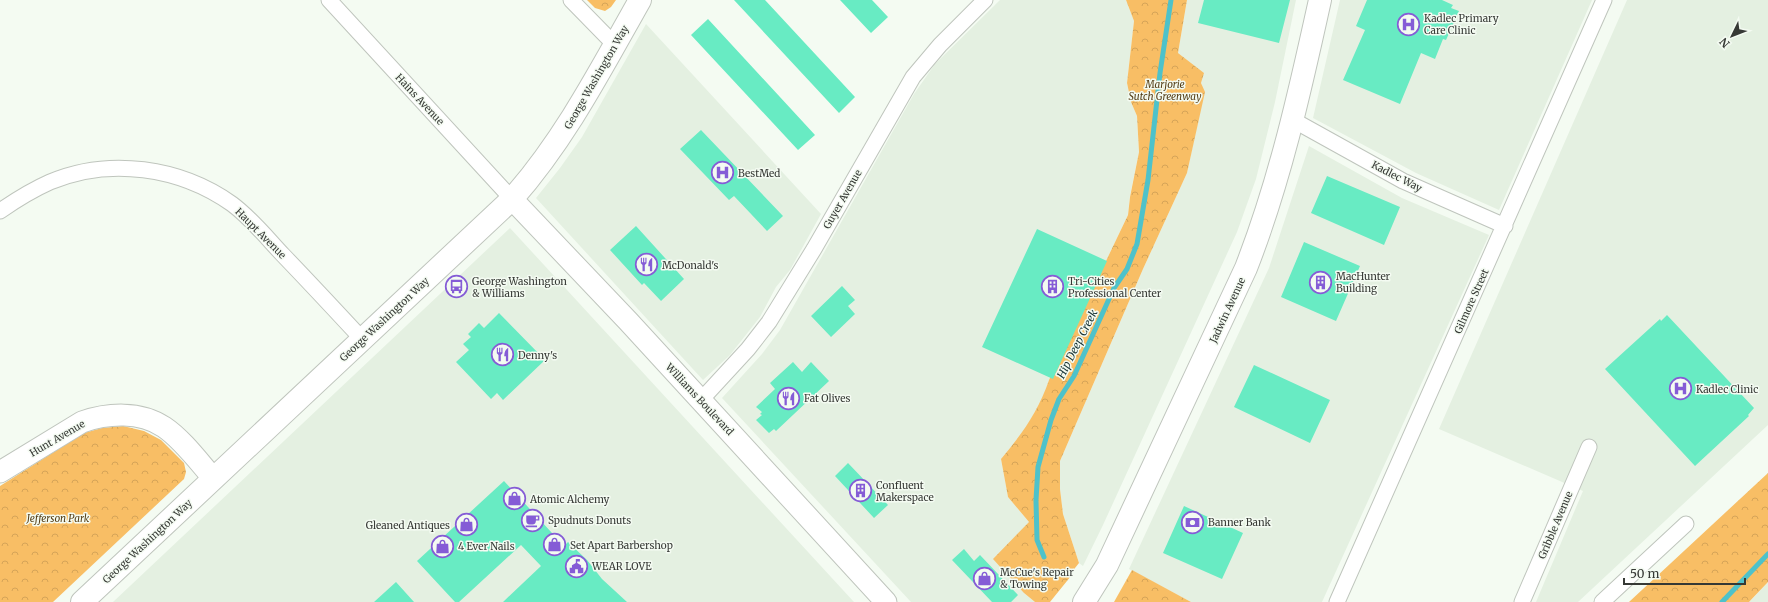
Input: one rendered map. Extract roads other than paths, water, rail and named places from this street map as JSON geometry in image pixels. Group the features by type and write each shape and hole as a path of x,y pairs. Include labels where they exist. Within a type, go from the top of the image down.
{"main road":[{"name":"George Washington Way","path":"82,602 512,199 557,143 640,0"},
{"name":"Jadwin Avenue","path":"1084,602 1107,565 1246,268 1274,193 1293,120 1320,0"}],"street":[{"name":"Hains Avenue","path":"329,0 512,199"},
{"path":"571,0 615,45"},
{"name":"Guyer Avenue","path":"701,400 748,349 769,322 814,249 913,77 940,45 985,0"},
{"name":"Gilmore Street","path":"1337,602 1604,0"},
{"name":"Kadlec Way","path":"1293,120 1403,181 1505,226"},
{"name":"Haupt Avenue","path":"0,211 29,192 51,182 76,174 100,169 127,168 181,177 232,204 256,226 362,339"},
{"name":"Williams Boulevard","path":"512,199 701,400 886,602"},
{"name":"Hunt Avenue","path":"0,472 82,422 106,415 119,415 147,419 165,427 213,478"},
{"name":"Gribble Avenue","path":"1522,602 1589,448"},
{"path":"1602,602 1686,524"}],"waterway":[{"name":"Hip Deep Creek","path":"1044,557 1037,540 1036,500 1038,467 1051,420 1059,399 1074,376 1114,288 1127,269 1137,244 1148,180 1160,73 1171,0"},
{"name":"Hip Deep Creek","path":"1722,602 1768,554"}],"place":[{"name":"Kadlec Primary Care Clinic","path":"1409,24"},
{"name":"BestMed","path":"722,173"},
{"name":"McDonald's","path":"647,265"},
{"name":"MacHunter Building","path":"1320,282"},
{"name":"George Washington & Williams","path":"456,287"},
{"name":"Tri-Cities Professional Center","path":"1053,287"},
{"name":"Denny's","path":"502,355"},
{"name":"Kadlec Clinic","path":"1680,389"},
{"name":"Fat Olives","path":"788,398"},
{"name":"Confluent Makerspace","path":"861,491"},
{"name":"Atomic Alchemy","path":"515,499"},
{"name":"Spudnuts Donuts","path":"533,520"},
{"name":"Banner Bank","path":"1192,522"},
{"name":"Gleaned Antiques","path":"466,525"},
{"name":"Set Apart Barbershop","path":"555,545"},
{"name":"4 Ever Nails","path":"442,546"},
{"name":"WEAR LOVE","path":"577,566"},
{"name":"McCue's Repair & Towing","path":"985,578"}],"park label":[{"name":"Marjorie Sutch Greenway","path":"1165,90"},
{"name":"Jefferson Park","path":"58,518"}]}
